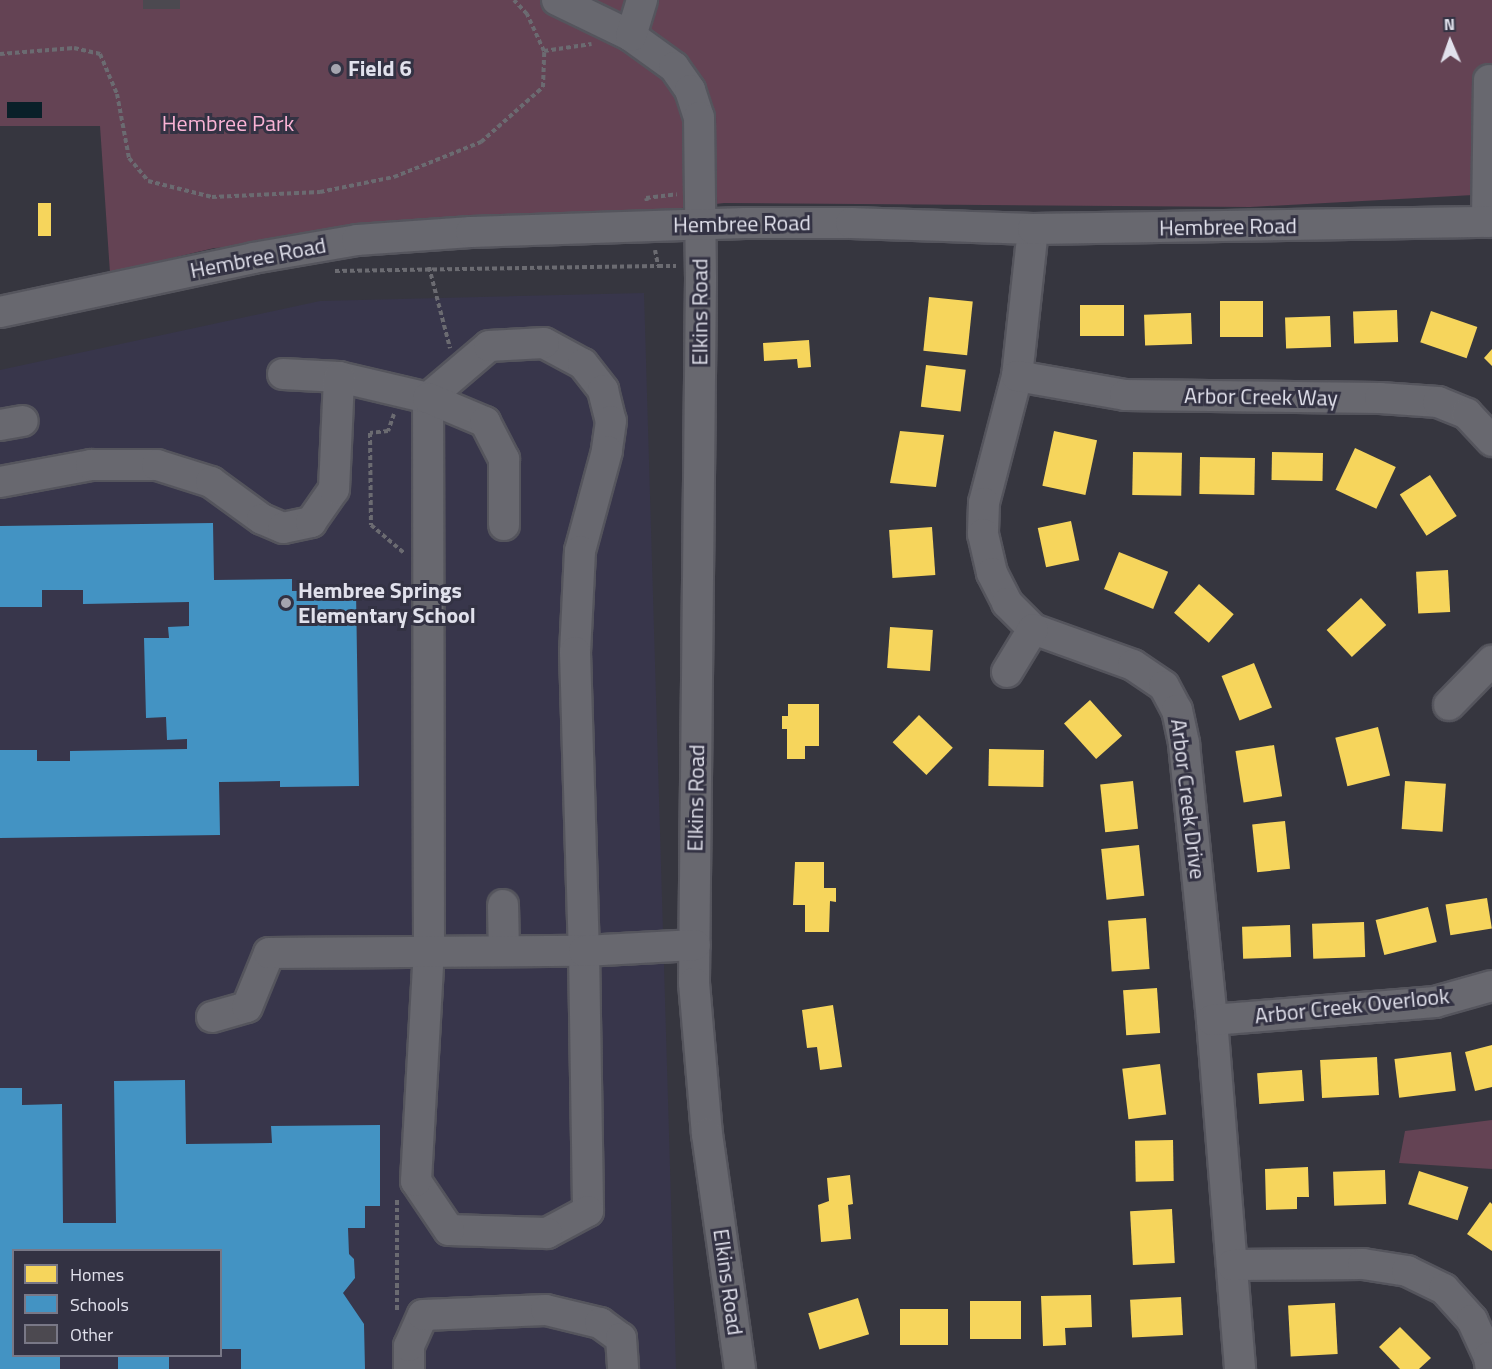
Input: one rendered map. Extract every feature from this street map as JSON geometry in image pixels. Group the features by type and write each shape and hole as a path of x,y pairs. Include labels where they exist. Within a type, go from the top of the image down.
{"street":[{"name":"Elkins Road","path":"557,0 631,36 674,67 690,90 699,117 701,289 694,983 707,1134 740,1369"},
{"path":"631,36 642,0"},
{"path":"1489,222 1488,80 1492,85"},
{"name":"Hembree Road","path":"0,312 242,261 357,240 536,228 851,223 1033,229 1489,222"},
{"name":"Arbor Creek Drive","path":"1033,229 1017,376 984,503 983,534 992,573 1007,603 1033,629 1133,665 1164,686 1177,710 1184,744 1212,1020 1240,1369"},
{"path":"544,343 583,364 603,390 611,421 608,451 580,551 575,652 584,951 588,1211 548,1233 449,1230 416,1181 429,952 429,398 489,346 544,343"},
{"path":"283,374 339,377 429,398 485,422 504,459 504,525"},
{"name":"Arbor Creek Way","path":"1017,376 1125,395 1380,398 1438,402 1467,414 1492,441"},
{"path":"0,482 91,465 157,465 211,482 262,519 283,528 311,522 334,489 339,377"},
{"path":"1007,672 1033,629"},
{"path":"1449,705 1492,662"},
{"path":"503,905 504,951"},
{"path":"212,1017 248,1007 269,953 584,951 695,945"},
{"name":"Arbor Creek Overlook","path":"1212,1020 1435,1002 1492,986"},
{"path":"1232,1265 1363,1264 1407,1271 1444,1289 1472,1320 1489,1357 1491,1369"},
{"path":"409,1369 409,1346 423,1315 546,1310 600,1323 621,1338 623,1369"}],"path":[{"path":"0,54 74,48 100,54 117,94 129,158 148,181 212,197 330,190 394,177 481,142 543,87 544,51 526,14 513,0"},
{"path":"544,51 592,44 604,24"},
{"path":"323,271 429,267 658,266"}],"shaded area":[{"path":"644,293 676,1369 0,1369 0,370 320,301"}],"green space":[{"name":"Hembree Park","path":"0,0 1492,0 1492,194 1250,207 724,203 411,240 214,248 110,273 100,126 0,126"},
{"path":"1492,1120 1492,1169 1399,1163 1405,1131"}],"water":[{"path":"7,102 42,102 42,118 7,118"}],"building: Homes":[{"path":"38,203 51,203 51,236 38,236"},
{"path":"929,297 973,302 967,355 923,351"},
{"path":"1220,301 1263,301 1263,337 1220,337"},
{"path":"1080,305 1124,305 1124,336 1080,336"},
{"path":"1397,310 1398,342 1354,344 1353,312"},
{"path":"1431,311 1477,327 1467,358 1420,342"},
{"path":"1191,313 1192,344 1145,346 1144,315"},
{"path":"1330,316 1331,347 1286,349 1285,318"},
{"path":"809,340 811,367 798,368 797,359 764,361 763,343"},
{"path":"1492,349 1492,366 1484,358"},
{"path":"926,365 966,370 961,412 921,407"},
{"path":"900,431 944,435 936,487 890,483"},
{"path":"1054,431 1097,440 1085,495 1042,486"},
{"path":"1355,448 1396,467 1376,509 1336,490"},
{"path":"1133,452 1182,453 1181,496 1132,495"},
{"path":"1272,452 1323,453 1323,481 1272,480"},
{"path":"1200,457 1255,458 1254,495 1199,494"},
{"path":"1430,475 1457,516 1426,536 1400,495"},
{"path":"1071,521 1079,560 1046,567 1038,528"},
{"path":"932,527 935,575 892,578 889,530"},
{"path":"1119,552 1168,572 1153,609 1104,589"},
{"path":"1448,570 1450,612 1418,614 1416,572"},
{"path":"1199,584 1234,614 1209,643 1174,613"},
{"path":"1361,598 1386,625 1352,657 1327,630"},
{"path":"890,627 933,630 930,671 887,668"},
{"path":"1254,663 1272,708 1240,721 1222,676"},
{"path":"1090,700 1122,736 1096,759 1064,723"},
{"path":"788,704 819,704 819,746 805,746 805,759 787,759 787,729 782,729 782,716 788,716"},
{"path":"919,715 953,748 926,775 893,742"},
{"path":"1378,727 1390,776 1347,786 1335,738"},
{"path":"1274,745 1282,796 1244,802 1235,751"},
{"path":"989,749 1044,750 1043,787 988,786"},
{"path":"1133,781 1138,829 1105,832 1100,784"},
{"path":"1405,781 1446,784 1443,832 1402,829"},
{"path":"1285,821 1290,869 1257,872 1252,824"},
{"path":"1139,845 1144,896 1107,900 1101,849"},
{"path":"795,862 824,862 824,888 836,888 836,902 830,901 829,932 805,932 805,905 793,905"},
{"path":"1487,898 1492,929 1450,935 1446,905"},
{"path":"1428,907 1437,942 1384,955 1376,920"},
{"path":"1146,918 1150,969 1112,972 1108,921"},
{"path":"1364,922 1365,957 1313,959 1312,924"},
{"path":"1290,925 1291,957 1243,959 1242,927"},
{"path":"1157,988 1160,1033 1126,1035 1123,990"},
{"path":"833,1005 842,1067 820,1070 817,1047 807,1048 802,1010"},
{"path":"1492,1045 1492,1087 1475,1091 1465,1052"},
{"path":"1451,1052 1456,1091 1399,1098 1394,1059"},
{"path":"1377,1057 1379,1095 1322,1098 1320,1060"},
{"path":"1160,1064 1166,1115 1128,1119 1122,1069"},
{"path":"1302,1070 1304,1101 1259,1104 1257,1073"},
{"path":"1173,1140 1174,1181 1136,1182 1135,1141"},
{"path":"1308,1167 1309,1197 1297,1197 1297,1209 1266,1210 1265,1169"},
{"path":"1385,1170 1386,1204 1334,1206 1333,1172"},
{"path":"1419,1171 1468,1187 1458,1220 1408,1204"},
{"path":"850,1175 853,1204 848,1205 851,1239 821,1242 818,1205 829,1201 827,1178"},
{"path":"1490,1202 1492,1204 1492,1251 1467,1234"},
{"path":"1172,1209 1175,1263 1133,1265 1130,1211"},
{"path":"1091,1295 1092,1327 1065,1328 1066,1345 1043,1346 1041,1296"},
{"path":"1181,1297 1183,1335 1132,1338 1130,1300"},
{"path":"858,1298 869,1334 819,1350 808,1313"},
{"path":"970,1301 1021,1301 1021,1339 970,1339"},
{"path":"1335,1303 1338,1354 1291,1356 1288,1305"},
{"path":"900,1309 948,1309 948,1345 900,1345"},
{"path":"1400,1327 1431,1358 1419,1369 1400,1369 1379,1347"}],"building: Schools":[{"path":"213,523 214,580 292,579 292,591 356,590 359,786 280,787 280,781 219,782 220,835 0,838 0,750 37,750 37,761 70,761 70,751 187,749 187,739 167,740 166,717 146,718 144,638 169,638 168,627 189,626 189,602 83,604 83,590 42,590 42,607 0,607 0,526"},
{"path":"185,1080 186,1144 272,1143 271,1126 380,1125 380,1206 365,1206 365,1228 348,1228 349,1254 354,1259 355,1278 343,1293 364,1324 365,1369 241,1369 241,1349 222,1349 222,1249 12,1249 12,1357 60,1357 60,1369 0,1369 0,1088 22,1088 22,1105 62,1104 63,1223 116,1223 114,1081"},
{"path":"118,1357 169,1357 169,1369 118,1369"}],"building: Other":[{"path":"143,0 180,0 180,9 143,9"}],"place":[{"name":"Field 6","path":"336,69"},
{"name":"Hembree Springs Elementary School","path":"286,603"}]}
